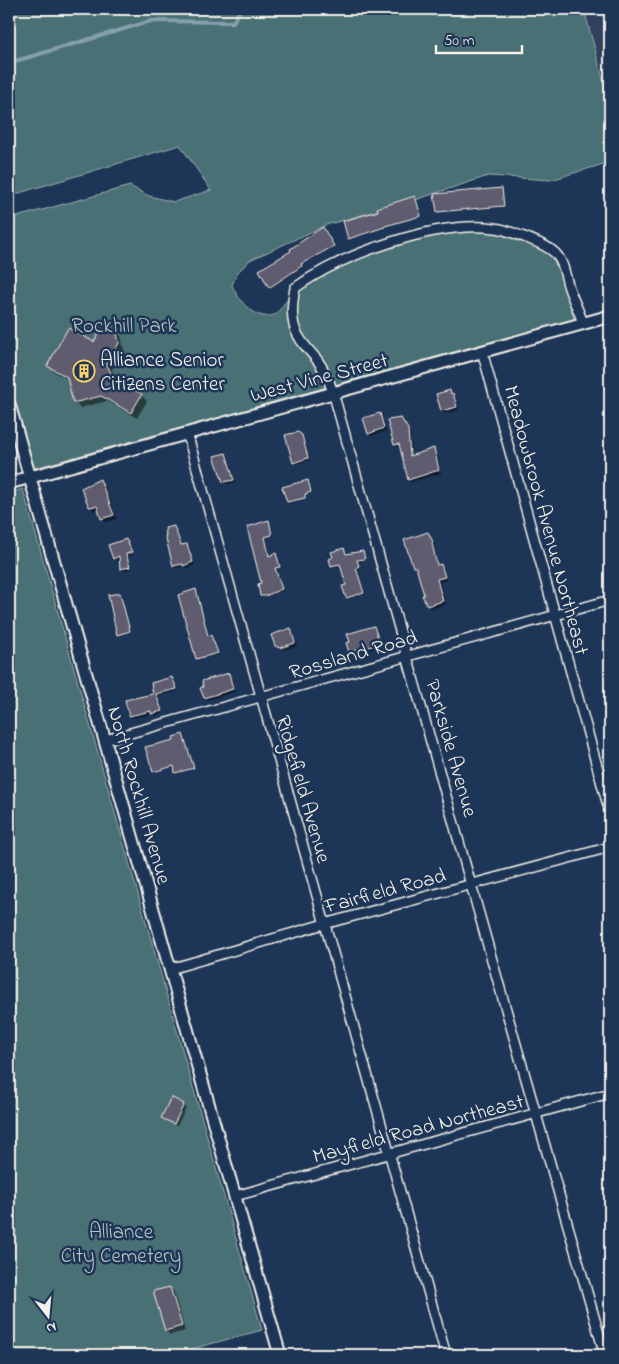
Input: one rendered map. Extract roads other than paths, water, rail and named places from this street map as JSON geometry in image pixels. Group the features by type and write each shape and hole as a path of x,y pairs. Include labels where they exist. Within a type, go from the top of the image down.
{"street":[{"name":"Parkside Avenue","path":"583,323 562,265 552,251 543,245 498,228 463,228 428,232 353,255 319,272 295,288 292,302 293,320 298,336 319,362 333,392 605,1355"},
{"name":"West Vine Street","path":"9,483 610,316"},
{"name":"Meadowbrook Avenue Northeast","path":"482,351 610,813"},
{"name":"North Rockhill Avenue","path":"9,404 280,1355"},
{"name":"Ridgefield Avenue","path":"187,433 446,1355"},
{"name":"Rossland Road","path":"105,740 610,600"},
{"name":"Fairfield Road","path":"170,969 324,924 610,847"},
{"name":"Mayfield Road Northeast","path":"235,1196 610,1093"}],"waterway":[{"path":"9,63 151,21 233,22 241,9"}],"place":[{"name":"Alliance Senior Citizens Center","path":"84,371"}],"park label":[{"name":"Rockhill Park","path":"124,325"},
{"name":"Alliance City Cemetery","path":"121,1243"}]}
